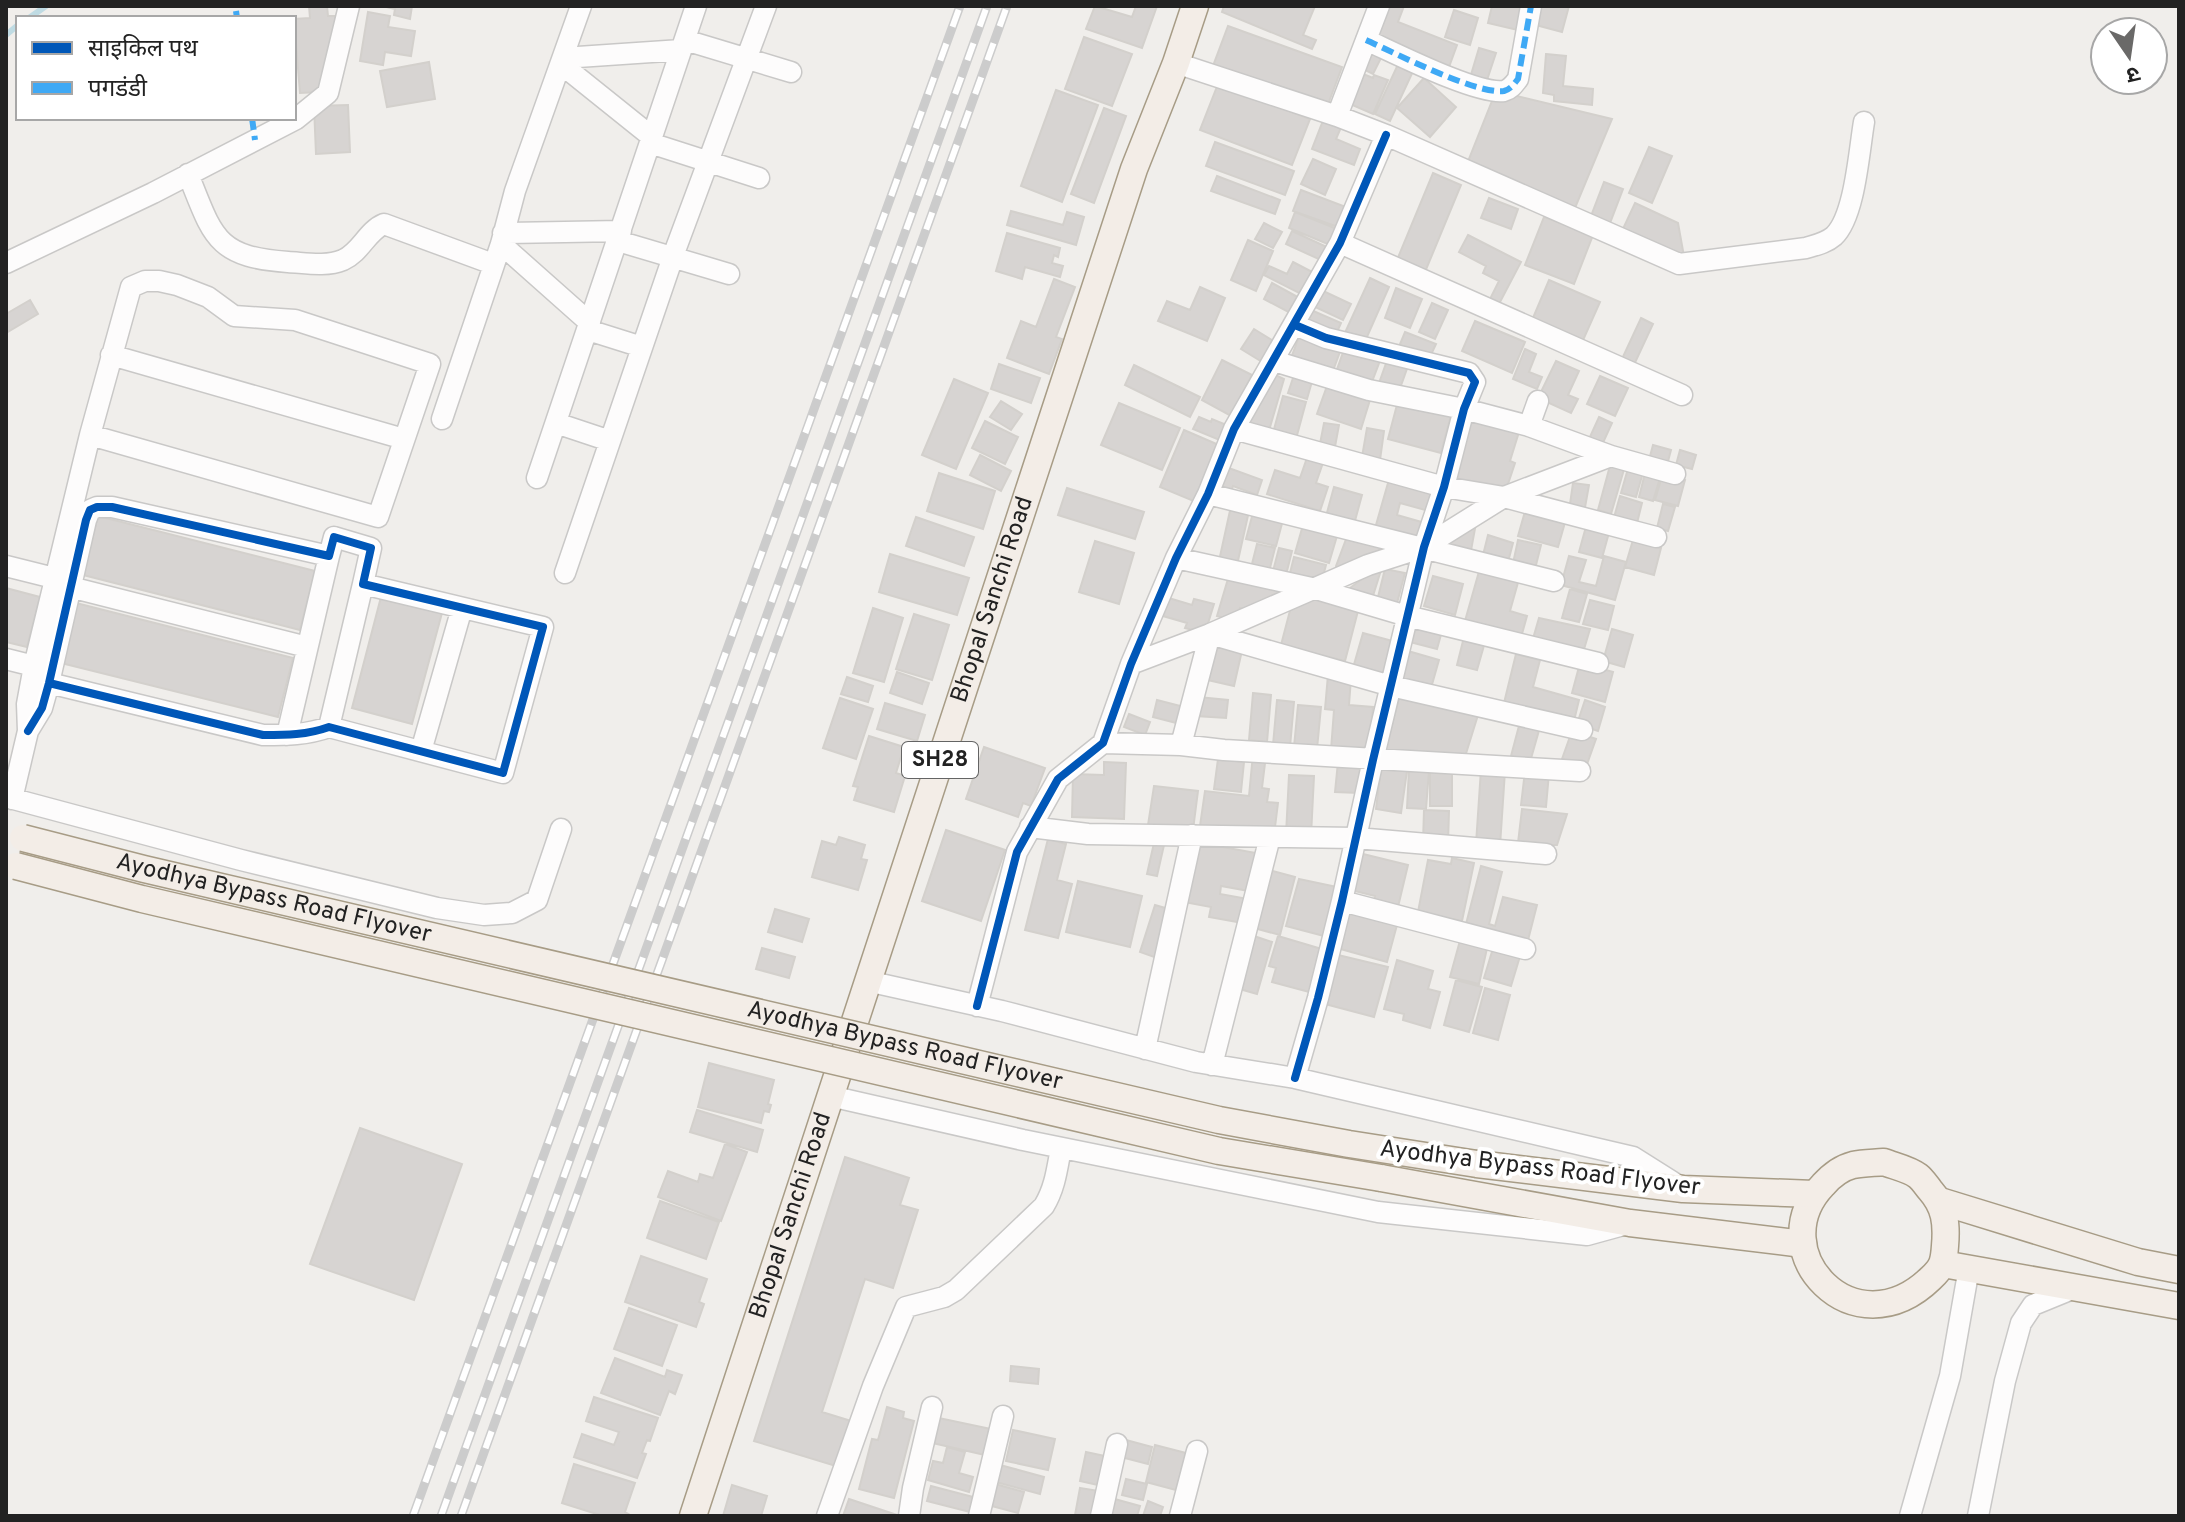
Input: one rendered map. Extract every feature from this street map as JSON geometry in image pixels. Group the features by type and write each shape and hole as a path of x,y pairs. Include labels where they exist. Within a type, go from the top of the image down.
{"main road":[{"name":"Bhopal Sanchi Road","path":"693,1516 1134,169 1195,6"},
{"name":"Ayodhya Bypass Road Flyover","path":"14,835 144,869 1219,1120 1477,1164 1683,1189 1814,1194"},
{"name":"Ayodhya Bypass Road Flyover","path":"11,865 142,899 1219,1151 1630,1223 1804,1236"},
{"path":"1956,1266 1940,1201 1917,1175 1884,1162 1851,1165 1832,1175 1814,1194 1805,1216 1804,1236 1810,1265 1826,1287 1848,1301 1880,1306 1910,1296 1933,1277 1956,1266 2179,1306"},
{"path":"1940,1201 2138,1262 2179,1270"}],"street":[{"path":"296,119 328,93 349,6"},
{"path":"442,419 515,191 581,6"},
{"path":"537,478 696,6"},
{"path":"565,573 672,258 766,6"},
{"path":"1337,116 1379,6"},
{"path":"1366,40 1452,78 1503,91 1512,87 1518,79 1531,6"},
{"path":"562,61 683,45 791,72"},
{"path":"562,61 651,140 759,178"},
{"path":"1176,63 1386,135 1679,264 1806,248 1834,236 1849,209 1864,122"},
{"path":"6,263 294,120"},
{"path":"977,1006 1017,852 1058,779 1103,743 1131,664 1234,429 1340,243 1386,135"},
{"path":"188,174 216,237 233,250 254,258 332,263 352,255 375,228 384,224 493,264"},
{"path":"502,239 620,236 672,258 729,274"},
{"path":"502,239 589,327 642,347"},
{"path":"1340,243 1682,395"},
{"path":"90,435 378,517 430,364 295,320 234,316 208,297 177,285 145,281 131,287 90,435 62,583 49,683 42,708 28,731 9,798 256,864 437,908 484,915 512,913 537,900 561,829"},
{"path":"1295,325 1326,338 1469,373 1475,382 1464,409 1444,487 1424,547 1342,901 1295,1078"},
{"path":"111,355 404,439"},
{"path":"1274,361 1369,390 1529,426 1611,456 1675,474"},
{"path":"1529,426 1538,401"},
{"path":"556,423 610,441"},
{"path":"1234,429 1444,487 1504,497 1656,537"},
{"path":"1131,664 1210,634 1368,565 1424,547 1504,497 1611,456"},
{"path":"1208,494 1554,581"},
{"path":"28,731 27,704 34,666 90,510 112,507 329,556"},
{"path":"287,735 334,537 371,548 329,727"},
{"path":"1176,558 1316,589 1407,616 1598,663"},
{"path":"6,566 307,647"},
{"path":"49,683 263,735 314,733 329,727 503,773 543,627 363,584"},
{"path":"421,751 462,608"},
{"path":"1210,634 1391,686 1582,730"},
{"path":"1181,745 1210,634"},
{"path":"6,659 34,666"},
{"path":"1103,743 1181,745 1373,760 1580,771"},
{"path":"1030,827 1088,834 1356,838 1546,854"},
{"path":"1145,1049 1192,835"},
{"path":"1212,1065 1270,837"},
{"path":"1342,901 1525,949"},
{"path":"867,981 1212,1065 1295,1078 1633,1157 1683,1189"},
{"path":"830,1096 1061,1148 1378,1212 1587,1235 1630,1223"},
{"path":"827,1516 873,1386 906,1307 944,1297 956,1290 1044,1206 1051,1196 1061,1148"},
{"path":"1910,1516 1950,1376 1956,1266"},
{"path":"1978,1516 2005,1381 2021,1323 2033,1305 2077,1287"},
{"path":"909,1516 932,1407"},
{"path":"979,1516 1003,1416"},
{"path":"1101,1516 1117,1444"},
{"path":"1180,1516 1197,1451"}],"building":[{"path":"309,6 327,6 328,16 335,16 336,31 319,92 300,93 296,19 310,18"},
{"path":"382,6 412,6 410,19 394,15 395,9"},
{"path":"1095,6 1132,17 1136,6 1157,6 1142,48 1086,29"},
{"path":"1224,6 1315,6 1303,35 1316,40 1312,49 1222,12"},
{"path":"1387,6 1404,6 1398,22 1457,45 1449,67 1374,38"},
{"path":"1492,6 1524,6 1518,30 1488,23"},
{"path":"1537,6 1569,6 1562,32 1532,24"},
{"path":"1454,10 1478,18 1470,45 1445,37"},
{"path":"368,12 390,16 388,27 415,31 411,56 385,52 383,65 360,61"},
{"path":"1228,26 1342,67 1327,107 1213,66"},
{"path":"1084,37 1132,54 1112,106 1065,89"},
{"path":"1371,46 1384,52 1373,74 1361,68"},
{"path":"1479,48 1496,53 1486,83 1470,78"},
{"path":"1546,54 1566,56 1563,86 1593,89 1592,105 1554,101 1554,95 1543,93"},
{"path":"1400,60 1415,67 1390,121 1375,114"},
{"path":"429,62 435,99 387,107 380,71"},
{"path":"1363,74 1388,80 1373,114 1350,104"},
{"path":"1424,78 1456,107 1430,137 1397,108"},
{"path":"1218,84 1310,119 1292,165 1200,130"},
{"path":"1056,90 1098,105 1062,202 1021,186"},
{"path":"1496,91 1612,119 1575,208 1467,164"},
{"path":"348,105 350,152 316,154 314,106"},
{"path":"1104,108 1126,116 1094,203 1071,194"},
{"path":"1324,118 1342,125 1336,139 1360,149 1354,165 1312,149"},
{"path":"1215,142 1294,171 1285,195 1206,166"},
{"path":"1649,147 1672,156 1652,203 1629,193"},
{"path":"1313,159 1336,169 1325,195 1301,184"},
{"path":"1433,173 1461,185 1425,272 1397,260"},
{"path":"1217,176 1280,200 1275,214 1211,191"},
{"path":"1604,182 1623,189 1607,231 1588,224"},
{"path":"1301,190 1346,207 1338,227 1293,211"},
{"path":"1489,198 1518,209 1511,229 1481,218"},
{"path":"1635,203 1678,223 1685,262 1622,231"},
{"path":"1011,211 1063,225 1067,212 1084,217 1076,245 1007,225"},
{"path":"1295,212 1337,229 1330,245 1289,228"},
{"path":"1544,217 1593,235 1574,284 1525,265"},
{"path":"1264,223 1282,232 1273,248 1255,239"},
{"path":"1292,231 1329,248 1323,261 1286,244"},
{"path":"1007,233 1060,248 1058,257 1054,255 1052,263 1063,266 1060,277 1025,267 1022,279 996,271"},
{"path":"1468,235 1521,262 1498,306 1489,301 1499,281 1483,273 1486,266 1459,252"},
{"path":"1248,240 1273,251 1256,291 1231,280"},
{"path":"1293,262 1318,275 1307,297 1264,275 1269,266 1287,274"},
{"path":"1370,278 1389,287 1363,346 1343,337"},
{"path":"1054,279 1075,287 1056,337 1062,339 1049,374 1007,358 1021,321 1036,327"},
{"path":"1549,280 1600,302 1580,347 1530,325"},
{"path":"1272,283 1303,300 1294,315 1264,299"},
{"path":"1200,287 1225,298 1207,341 1158,321 1167,301 1190,310"},
{"path":"1396,288 1422,299 1410,328 1385,318"},
{"path":"1321,290 1351,304 1343,320 1313,306"},
{"path":"30,300 38,314 6,333 6,314"},
{"path":"1432,303 1448,310 1435,339 1419,332"},
{"path":"1311,310 1341,323 1334,339 1304,326"},
{"path":"1641,318 1653,324 1633,367 1621,361"},
{"path":"1475,321 1525,342 1512,373 1462,351"},
{"path":"1254,329 1280,345 1267,365 1241,349"},
{"path":"1405,332 1436,344 1428,361 1398,349"},
{"path":"1300,334 1341,349 1331,376 1290,361"},
{"path":"1346,344 1381,358 1370,387 1335,375"},
{"path":"1525,349 1536,354 1529,372 1542,377 1537,389 1513,379"},
{"path":"1389,355 1409,363 1398,394 1378,386"},
{"path":"1222,360 1252,375 1231,416 1202,400"},
{"path":"1556,361 1579,371 1568,395 1578,399 1571,413 1538,398"},
{"path":"999,364 1040,378 1031,403 991,389"},
{"path":"1134,365 1200,397 1190,417 1125,385"},
{"path":"1269,372 1284,379 1268,434 1244,422"},
{"path":"1295,372 1313,378 1307,399 1288,393"},
{"path":"1600,376 1628,388 1615,416 1587,404"},
{"path":"954,379 988,393 956,469 922,455"},
{"path":"1327,386 1370,400 1361,429 1317,414"},
{"path":"1283,396 1306,402 1296,439 1273,433"},
{"path":"1001,401 1022,414 1011,430 990,417"},
{"path":"1398,401 1451,415 1441,453 1388,439"},
{"path":"1119,403 1180,428 1162,470 1101,445"},
{"path":"1199,417 1229,426 1222,441 1193,429"},
{"path":"1467,417 1519,432 1510,461 1515,463 1505,493 1447,485"},
{"path":"1599,417 1612,423 1602,445 1589,439"},
{"path":"985,421 1018,437 1005,464 972,448"},
{"path":"1324,423 1339,425 1334,452 1319,449"},
{"path":"1367,428 1384,431 1380,460 1362,457"},
{"path":"1184,430 1219,445 1196,502 1160,487"},
{"path":"1653,445 1671,450 1667,465 1649,460"},
{"path":"1680,450 1696,455 1692,469 1676,465"},
{"path":"1309,452 1325,457 1316,483 1328,487 1320,511 1267,494 1275,470 1300,478"},
{"path":"980,455 1011,471 1001,491 970,475"},
{"path":"1611,462 1625,466 1611,514 1598,510"},
{"path":"1629,465 1644,469 1636,497 1621,493"},
{"path":"1226,467 1262,480 1257,495 1233,486 1229,497 1217,493"},
{"path":"939,473 995,491 983,529 927,511"},
{"path":"1645,473 1660,478 1653,501 1639,497"},
{"path":"1663,473 1685,480 1678,506 1655,500"},
{"path":"1390,476 1435,489 1429,511 1400,503 1397,515 1425,523 1420,541 1374,532"},
{"path":"1573,483 1589,485 1584,513 1569,511"},
{"path":"1334,487 1362,495 1353,528 1325,520"},
{"path":"1067,488 1144,512 1135,539 1058,515"},
{"path":"1620,496 1642,503 1636,527 1613,521"},
{"path":"1663,504 1675,507 1668,531 1657,528"},
{"path":"1231,506 1249,511 1237,565 1219,561"},
{"path":"1526,508 1566,519 1558,547 1518,536"},
{"path":"1254,509 1284,516 1276,546 1246,539"},
{"path":"98,516 315,571 300,630 83,575"},
{"path":"916,517 974,537 964,566 906,546"},
{"path":"1476,523 1470,556 1439,548"},
{"path":"1587,523 1610,529 1602,558 1579,552"},
{"path":"1303,525 1337,536 1329,563 1295,553"},
{"path":"1348,534 1382,541 1379,551 1338,569 1336,566"},
{"path":"1488,535 1513,543 1507,566 1482,559"},
{"path":"1518,540 1541,545 1534,573 1512,568"},
{"path":"1633,540 1661,548 1654,575 1625,567"},
{"path":"1095,541 1134,553 1119,604 1079,592"},
{"path":"1257,544 1275,548 1268,576 1250,572"},
{"path":"1279,548 1292,551 1285,579 1272,575"},
{"path":"890,554 969,578 957,615 879,592"},
{"path":"1569,556 1586,560 1579,582 1596,586 1604,556 1626,562 1615,600 1561,585"},
{"path":"1294,557 1326,565 1321,584 1289,577"},
{"path":"1379,566 1382,567 1372,599 1346,591"},
{"path":"1480,568 1519,579 1510,611 1527,616 1520,641 1463,628"},
{"path":"1385,569 1405,573 1396,607 1377,601"},
{"path":"1230,572 1282,588 1279,601 1255,612 1240,608 1236,621 1217,616"},
{"path":"1433,576 1463,584 1455,615 1424,606"},
{"path":"6,588 40,597 27,647 6,642"},
{"path":"1570,589 1587,594 1579,622 1562,618"},
{"path":"1309,595 1359,607 1345,661 1281,645 1292,603"},
{"path":"1162,596 1192,605 1194,599 1214,604 1205,633 1185,628 1187,623 1156,614"},
{"path":"381,597 442,613 412,724 352,708"},
{"path":"1590,600 1614,606 1608,630 1583,624"},
{"path":"76,603 293,658 278,717 61,663"},
{"path":"873,608 903,618 884,682 853,673"},
{"path":"914,614 949,625 932,680 896,669"},
{"path":"1539,618 1590,629 1582,656 1532,642"},
{"path":"1411,622 1442,631 1437,649 1406,641"},
{"path":"1612,629 1633,635 1624,667 1603,661"},
{"path":"1363,633 1396,642 1386,677 1353,668"},
{"path":"1464,637 1485,642 1477,670 1457,665"},
{"path":"1211,640 1243,646 1234,686 1203,679"},
{"path":"1408,651 1439,660 1431,688 1400,680"},
{"path":"1516,654 1540,660 1533,687 1579,700 1573,725 1503,707"},
{"path":"1580,663 1613,672 1605,702 1572,693"},
{"path":"897,672 929,683 922,704 890,693"},
{"path":"1328,675 1351,678 1349,705 1373,707 1369,753 1331,750 1334,710 1325,709"},
{"path":"847,677 873,686 868,702 841,694"},
{"path":"1253,693 1271,695 1267,742 1249,740"},
{"path":"1400,695 1478,715 1464,760 1384,754"},
{"path":"1198,697 1228,700 1226,718 1196,716"},
{"path":"840,698 873,709 856,759 823,748"},
{"path":"1157,700 1188,708 1184,725 1153,717"},
{"path":"1277,700 1294,702 1290,747 1273,745"},
{"path":"1585,700 1605,707 1598,731 1577,724"},
{"path":"885,703 925,715 917,741 877,729"},
{"path":"1298,705 1321,707 1317,749 1294,747"},
{"path":"1129,714 1150,722 1145,735 1124,727"},
{"path":"1520,722 1540,727 1530,762 1511,756"},
{"path":"1572,731 1596,739 1586,767 1562,759"},
{"path":"869,736 904,747 896,773 905,776 894,812 854,800 858,787 853,786"},
{"path":"984,747 1045,768 1031,806 1023,803 1018,817 966,799"},
{"path":"1253,754 1266,755 1262,788 1269,789 1267,802 1278,803 1274,835 1200,826 1205,791 1249,796"},
{"path":"1218,759 1244,762 1241,792 1214,789"},
{"path":"1104,762 1126,763 1124,819 1072,817 1073,774 1104,775"},
{"path":"1338,762 1361,764 1359,793 1335,792"},
{"path":"1381,768 1407,771 1401,813 1376,809"},
{"path":"1409,769 1429,771 1426,809 1407,808"},
{"path":"1481,769 1505,771 1500,846 1476,844"},
{"path":"1430,770 1452,770 1452,806 1430,806"},
{"path":"1525,771 1549,773 1546,807 1521,805"},
{"path":"1289,775 1314,776 1311,836 1286,835"},
{"path":"1154,786 1198,791 1193,830 1148,825"},
{"path":"1522,809 1567,814 1557,845 1518,843"},
{"path":"1424,810 1449,811 1448,843 1423,842"},
{"path":"946,830 1005,850 981,921 922,901"},
{"path":"839,837 865,845 861,859 867,860 858,890 812,877 822,841 836,845"},
{"path":"1048,839 1066,844 1057,880 1072,884 1058,938 1025,930"},
{"path":"1195,842 1256,853 1249,891 1221,886 1220,894 1248,899 1243,923 1209,917 1211,907 1184,902"},
{"path":"1154,843 1164,845 1157,876 1147,874"},
{"path":"1359,853 1408,865 1397,911 1373,906 1375,896 1351,890"},
{"path":"1452,858 1474,863 1462,921 1418,912 1428,860 1451,864"},
{"path":"1481,866 1502,872 1489,924 1495,926 1503,897 1537,905 1527,944 1465,928"},
{"path":"1269,870 1295,877 1280,935 1254,928"},
{"path":"1299,879 1337,887 1324,936 1286,926"},
{"path":"1078,881 1142,896 1130,947 1066,932"},
{"path":"1155,905 1172,910 1157,958 1140,952"},
{"path":"775,909 809,919 802,942 768,932"},
{"path":"1348,911 1397,925 1387,962 1337,948"},
{"path":"1251,935 1272,942 1257,994 1236,988"},
{"path":"1278,936 1325,950 1313,993 1272,982 1276,968 1269,966"},
{"path":"1461,937 1488,944 1479,984 1450,977"},
{"path":"1494,945 1521,953 1511,986 1484,978"},
{"path":"762,948 795,957 789,978 756,969"},
{"path":"1338,955 1388,967 1374,1017 1325,1004"},
{"path":"1397,960 1433,971 1428,989 1440,992 1430,1028 1403,1020 1404,1014 1384,1009"},
{"path":"1456,980 1482,987 1469,1032 1444,1025"},
{"path":"1485,988 1510,995 1498,1040 1473,1033"},
{"path":"709,1063 774,1080 769,1112 764,1111 761,1123 698,1107"},
{"path":"697,1110 763,1130 757,1152 690,1132"},
{"path":"360,1128 462,1164 414,1300 310,1264"},
{"path":"725,1144 747,1152 721,1221 658,1197 668,1171 698,1182 700,1174 713,1178"},
{"path":"845,1157 909,1178 900,1205 918,1210 893,1288 865,1279 822,1412 851,1421 836,1466 754,1441"},
{"path":"660,1201 719,1222 706,1259 647,1238"},
{"path":"641,1256 707,1279 699,1302 704,1304 696,1327 625,1302"},
{"path":"629,1308 677,1325 662,1366 614,1349"},
{"path":"615,1358 665,1377 667,1370 682,1375 675,1394 669,1391 660,1415 601,1393"},
{"path":"1011,1366 1039,1369 1038,1384 1010,1381"},
{"path":"594,1397 658,1418 642,1453 646,1454 637,1478 574,1457 582,1434 614,1445 619,1432 586,1421"},
{"path":"887,1407 904,1412 903,1418 914,1421 894,1498 859,1489 872,1439 878,1440"},
{"path":"934,1417 991,1429 985,1455 928,1442"},
{"path":"1013,1430 1055,1439 1048,1470 1006,1461"},
{"path":"1126,1440 1152,1447 1148,1464 1121,1457"},
{"path":"1155,1445 1186,1453 1176,1490 1146,1482"},
{"path":"947,1447 965,1452 959,1473 973,1477 969,1492 928,1480 933,1461 943,1463"},
{"path":"1086,1452 1105,1456 1098,1485 1080,1481"},
{"path":"574,1464 635,1483 625,1512 632,1516 603,1516 562,1503"},
{"path":"1000,1465 1044,1477 1040,1494 996,1482"},
{"path":"1126,1479 1147,1484 1143,1500 1122,1495"},
{"path":"995,1484 1024,1492 1018,1513 988,1505"},
{"path":"732,1485 767,1496 761,1516 723,1516"},
{"path":"931,1486 977,1498 974,1513 927,1501"},
{"path":"1080,1488 1099,1491 1094,1516 1075,1515"},
{"path":"1111,1498 1140,1506 1137,1516 1108,1516"},
{"path":"849,1499 900,1516 843,1516"},
{"path":"1148,1501 1163,1507 1160,1516 1143,1516"}],"waterway":[{"path":"32,16 46,6"},
{"path":"6,35 16,27"}],"railway":[{"path":"413,1516 960,6"},
{"path":"441,1516 987,6"},
{"path":"461,1516 1007,6"}],"marked path":[{"path":"1366,40 1456,80 1504,91 1518,79 1531,6"},
{"path":"236,11 237,16"},
{"path":"252,120 255,140"}],"cycle path":[{"path":"977,1006 1017,852 1058,779 1103,743 1131,664 1234,429 1340,243 1386,135"},
{"path":"1295,325 1326,338 1469,373 1475,382 1464,409 1444,487 1424,547 1342,901 1295,1078"},
{"path":"28,731 42,708 49,683 86,520 90,510 97,507 112,507 329,556 334,537 371,548 363,584 543,627 503,773 329,727 305,733 263,735 49,683"}]}
